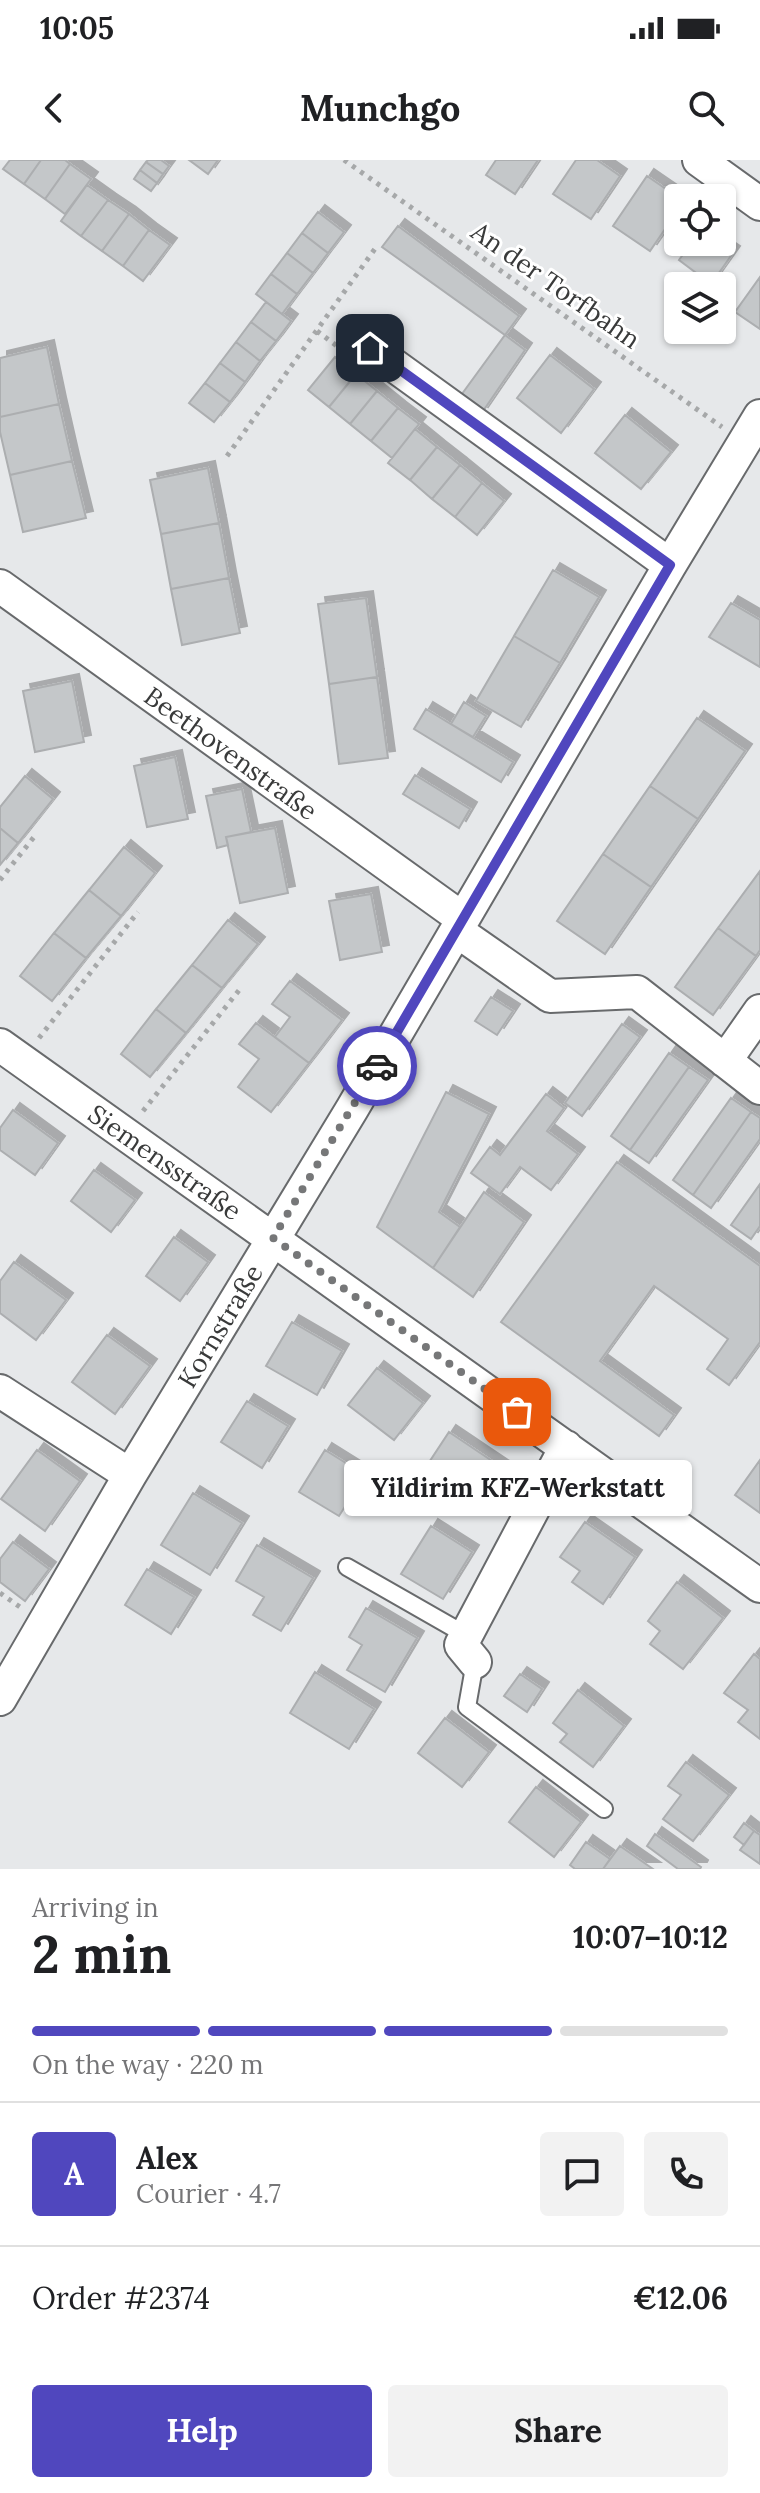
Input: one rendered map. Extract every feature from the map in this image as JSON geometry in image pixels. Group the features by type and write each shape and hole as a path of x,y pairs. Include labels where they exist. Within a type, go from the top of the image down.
{"street":[{"path":"699,160 760,204"},
{"path":"370,348 670,565"},
{"name":"Kornstraße","path":"0,1699 752,430"},
{"name":"Beethovenstraße","path":"0,586 460,925 550,996 637,992 760,1088"},
{"path":"725,1061 760,1011"},
{"name":"Siemensstraße","path":"11,1053 760,1586"},
{"path":"0,1391 130,1475"},
{"path":"470,1649 566,1447"}],"lane":[{"path":"347,1567 470,1649 467,1707 604,1809"}],"path":[{"name":"An der Torfbahn","path":"344,160 752,430"},
{"path":"227,456 377,246"},
{"path":"0,880 34,837"},
{"path":"11,1053 138,912"},
{"path":"125,1134 240,989"}],"building":[{"path":"10,160 41,160 24,184 3,169"},
{"path":"41,160 65,160 70,164 45,199 24,184"},
{"path":"161,160 169,166 163,174 146,162"},
{"path":"189,160 218,160 208,174"},
{"path":"496,160 538,160 515,194 486,175"},
{"path":"576,160 597,160 620,176 591,219 553,194"},
{"path":"146,162 163,174 157,183 140,170"},
{"path":"70,164 91,179 65,214 45,199"},
{"path":"140,170 157,183 151,191 134,179"},
{"path":"647,176 664,188 664,230 650,251 613,226"},
{"path":"87,185 108,200 81,236 61,221"},
{"path":"108,200 129,214 102,251 81,236"},
{"path":"318,212 344,232 328,253 302,233"},
{"path":"129,214 149,230 123,266 102,251"},
{"path":"398,226 519,316 505,335 382,247"},
{"path":"149,230 170,245 143,281 123,266"},
{"path":"302,233 328,253 313,273 287,253"},
{"path":"287,253 313,273 297,294 271,274"},
{"path":"682,256 731,256 720,272 695,272 679,260"},
{"path":"271,274 297,294 282,314 256,294"},
{"path":"760,277 760,329 736,311"},
{"path":"266,302 291,321 276,341 251,322"},
{"path":"251,322 276,341 260,361 236,342"},
{"path":"505,335 525,350 481,414 459,398"},
{"path":"236,342 260,361 245,382 220,363"},
{"path":"47,347 59,404 0,417 0,358"},
{"path":"550,355 594,389 561,433 517,398"},
{"path":"335,357 356,374 329,407 308,390"},
{"path":"220,363 245,382 230,402 205,383"},
{"path":"356,374 377,391 350,424 329,407"},
{"path":"205,383 230,402 214,422 189,403"},
{"path":"377,391 398,408 371,441 350,424"},
{"path":"59,404 72,461 10,475 0,432 0,417"},
{"path":"398,408 419,424 392,458 371,441"},
{"path":"625,415 671,452 641,489 595,453"},
{"path":"415,429 437,447 410,480 388,463"},
{"path":"437,447 460,465 432,499 410,480"},
{"path":"72,461 86,518 23,532 10,475"},
{"path":"460,465 482,483 455,517 432,499"},
{"path":"208,468 219,523 161,534 150,480"},
{"path":"482,483 504,501 477,535 455,517"},
{"path":"219,523 229,578 171,589 161,534"},
{"path":"553,570 599,597 560,663 514,636"},
{"path":"229,578 240,633 182,645 171,589"},
{"path":"366,598 377,677 329,684 318,604"},
{"path":"731,603 760,620 760,667 709,637"},
{"path":"514,636 560,663 521,727 476,701"},
{"path":"377,677 388,758 339,764 329,684"},
{"path":"72,681 84,742 35,752 23,691"},
{"path":"464,702 486,716 473,737 451,724"},
{"path":"426,709 513,762 501,782 414,729"},
{"path":"697,718 745,751 698,819 650,786"},
{"path":"175,757 188,819 147,827 134,766"},
{"path":"415,775 470,809 459,828 403,794"},
{"path":"25,776 53,799 18,843 0,828 0,807"},
{"path":"650,786 698,819 651,887 603,854"},
{"path":"242,789 251,832 226,837 228,845 217,848 206,796"},
{"path":"0,828 18,843 0,865"},
{"path":"275,828 288,893 240,903 226,837"},
{"path":"124,847 155,873 121,916 89,890"},
{"path":"603,854 651,887 605,954 557,921"},
{"path":"760,871 760,950 756,956 718,928"},
{"path":"89,890 121,916 86,958 54,933"},
{"path":"371,894 382,952 340,960 329,901"},
{"path":"228,920 258,944 222,988 192,965"},
{"path":"718,928 756,956 713,1015 675,987"},
{"path":"54,933 86,958 52,1001 20,976"},
{"path":"192,965 222,988 186,1033 156,1009"},
{"path":"290,981 342,1020 309,1063 275,1037 290,1017 272,1004"},
{"path":"491,997 513,1011 497,1035 475,1021"},
{"path":"156,1009 186,1033 150,1077 121,1054"},
{"path":"256,1023 309,1063 271,1112 238,1087 259,1059 239,1044"},
{"path":"622,1024 640,1037 582,1116 565,1103"},
{"path":"669,1053 689,1067 630,1150 611,1136"},
{"path":"689,1067 708,1080 649,1163 630,1150"},
{"path":"446,1092 489,1114 439,1212 460,1227 433,1268 377,1227"},
{"path":"546,1094 564,1108 547,1131 578,1154 551,1190 520,1167 500,1194 471,1173 490,1147 500,1155"},
{"path":"731,1098 751,1112 693,1195 673,1180"},
{"path":"13,1110 58,1143 35,1175 0,1150 0,1128"},
{"path":"751,1112 760,1118 760,1139 711,1208 693,1195"},
{"path":"617,1162 760,1266 760,1342 729,1385 707,1369 728,1339 654,1286 600,1361 674,1415 659,1436 501,1322"},
{"path":"94,1170 135,1200 111,1232 71,1201"},
{"path":"760,1184 760,1226 751,1239 731,1225"},
{"path":"484,1192 524,1222 473,1297 433,1268"},
{"path":"174,1237 208,1262 180,1301 146,1276"},
{"path":"14,1262 66,1300 36,1340 0,1313 0,1281"},
{"path":"292,1322 342,1351 317,1395 266,1366"},
{"path":"107,1335 150,1366 115,1414 72,1382"},
{"path":"377,1368 423,1403 394,1440 348,1405"},
{"path":"247,1401 288,1426 262,1468 221,1442"},
{"path":"449,1432 504,1469 480,1506 424,1470"},
{"path":"37,1450 80,1481 45,1531 1,1499"},
{"path":"325,1450 365,1475 339,1516 299,1492"},
{"path":"760,1460 760,1513 735,1495"},
{"path":"193,1493 242,1523 210,1575 161,1545"},
{"path":"585,1522 635,1557 603,1604 572,1582 580,1571 560,1557"},
{"path":"431,1526 472,1552 443,1599 401,1574"},
{"path":"13,1542 49,1569 25,1601 0,1582 0,1559"},
{"path":"257,1545 313,1578 281,1631 253,1615 264,1597 236,1581"},
{"path":"147,1569 194,1597 171,1634 125,1605"},
{"path":"677,1582 723,1618 683,1669 650,1644 660,1631 648,1621"},
{"path":"366,1608 417,1638 385,1692 347,1670 362,1645 349,1637"},
{"path":"754,1654 760,1659 760,1739 738,1722 748,1710 724,1693"},
{"path":"315,1672 374,1709 349,1749 290,1713"},
{"path":"520,1674 542,1689 527,1712 504,1696"},
{"path":"578,1690 624,1726 593,1767 560,1742 567,1734 553,1723"},
{"path":"445,1718 489,1752 462,1787 418,1753"},
{"path":"686,1762 729,1795 693,1841 663,1819 681,1795 668,1786"},
{"path":"536,1787 581,1822 554,1857 509,1822"},
{"path":"744,1823 754,1831 744,1845 734,1837"},
{"path":"754,1831 760,1835 760,1864 740,1850"},
{"path":"655,1834 700,1869 678,1869 647,1846"},
{"path":"586,1842 610,1859 603,1869 575,1869 570,1865"},
{"path":"620,1846 653,1869 603,1869"}],"way so far":[{"path":"377,1066 273,1238 517,1412"}],"place":[{"name":"Yildirim KFZ-Werkstatt","path":"517,1412"}],"route":[{"path":"370,348 670,565 377,1066"}]}
